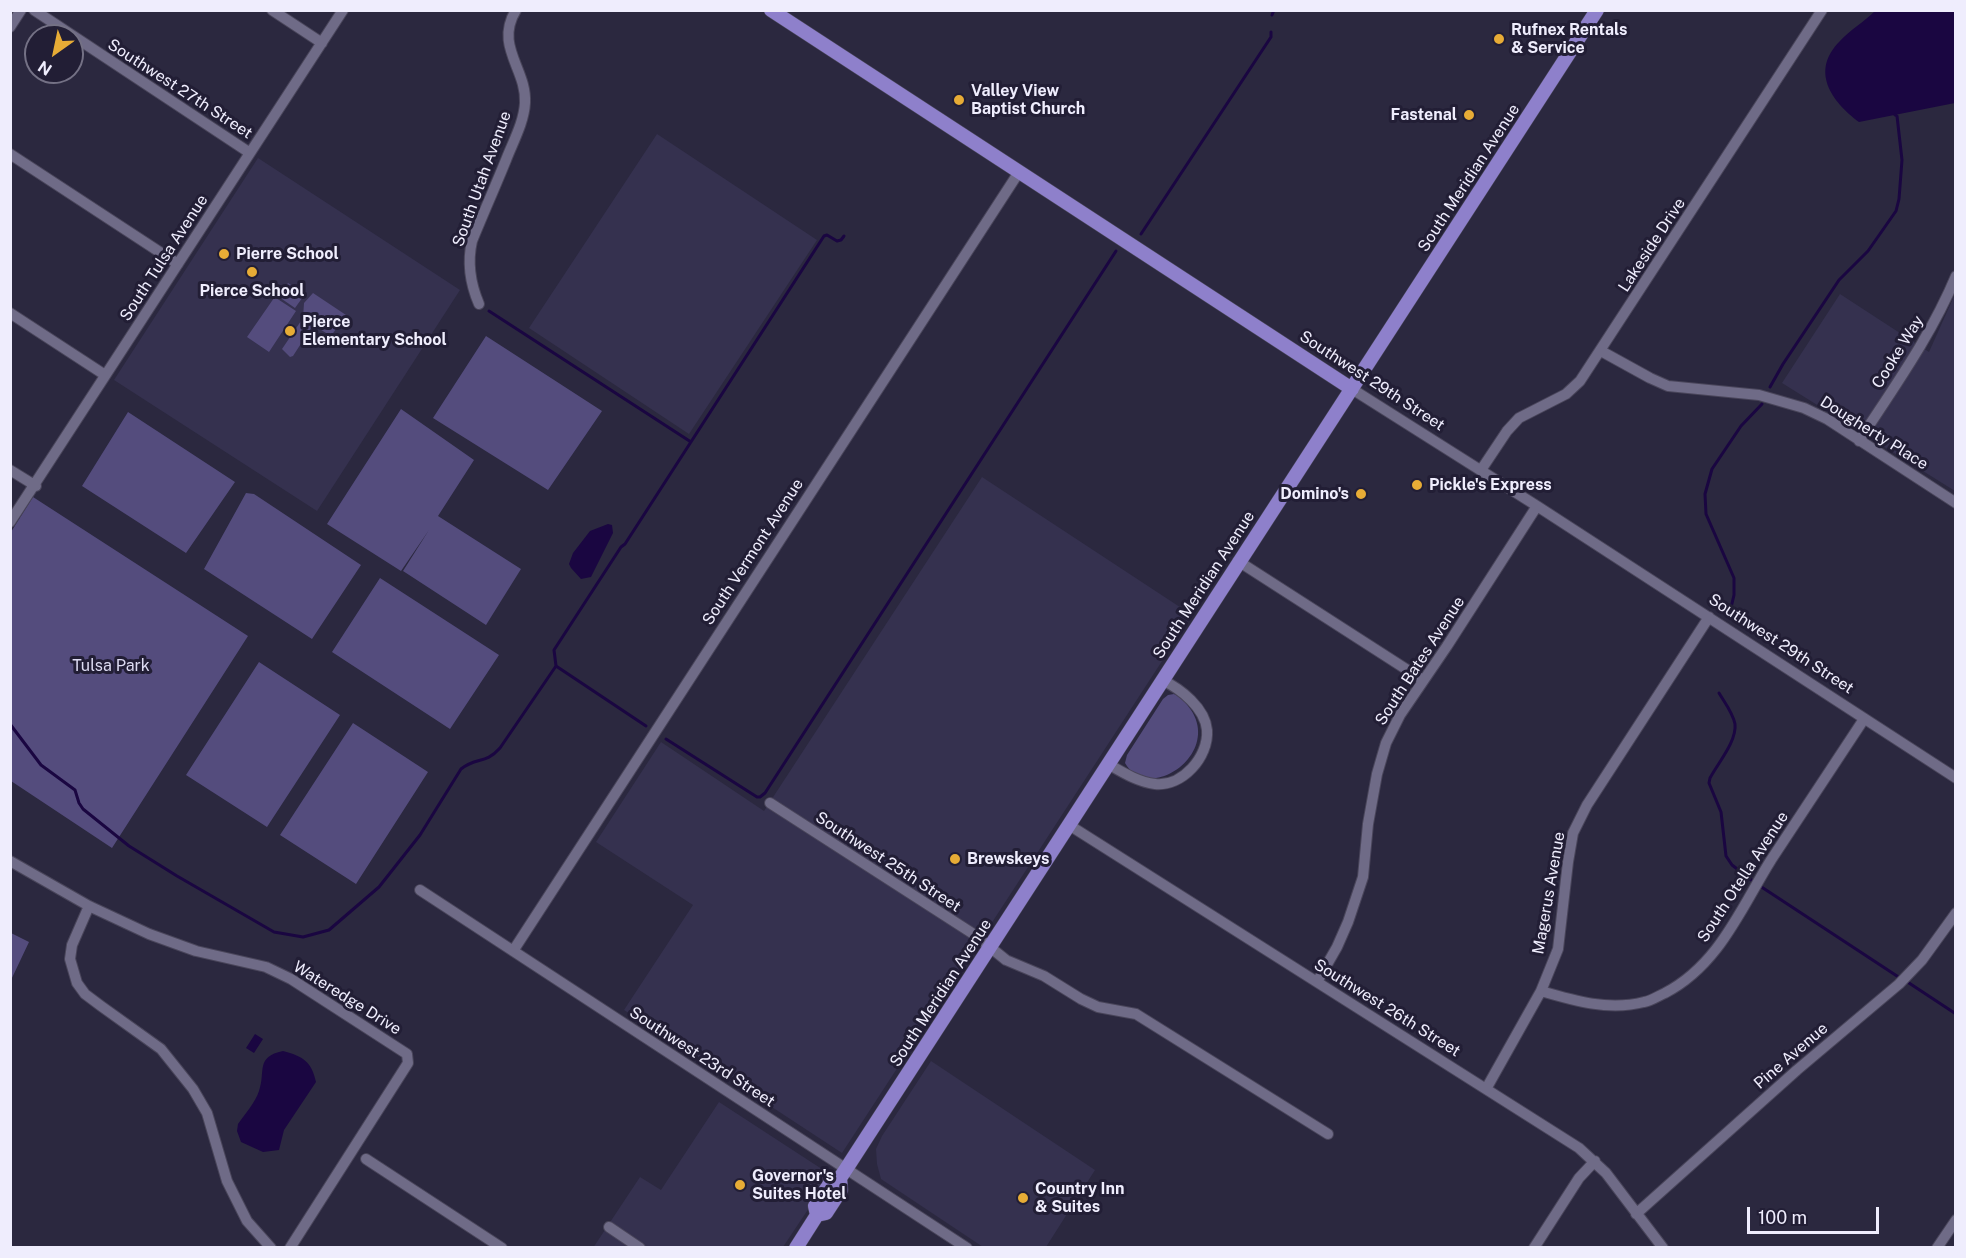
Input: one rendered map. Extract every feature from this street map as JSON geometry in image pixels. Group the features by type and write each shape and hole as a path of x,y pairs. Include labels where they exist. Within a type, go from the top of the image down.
{"main road":[{"name":"Southwest 29th Street","path":"771,10 1352,388"},
{"name":"South Meridian Avenue","path":"796,1248 817,1215 826,1213 841,1190 843,1174 1597,10"}],"street":[{"path":"10,27 21,10"},
{"name":"Southwest 27th Street","path":"34,10 250,153"},
{"path":"272,10 322,44"},
{"name":"South Tulsa Avenue","path":"10,522 36,486 105,375 344,10"},
{"name":"South Utah Avenue","path":"474,297 469,253 472,241 514,140 524,108 524,91 508,42 511,20 516,10"},
{"name":"Lakeside Drive","path":"1481,470 1507,431 1519,418 1566,394 1580,381 1822,10"},
{"path":"10,154 178,264"},
{"name":"South Vermont Avenue","path":"513,951 1019,172"},
{"name":"Cooke Way","path":"1859,441 1939,316 1956,276"},
{"path":"10,313 105,375"},
{"name":"Dougherty Place","path":"1601,351 1668,386 1731,391 1784,400 1804,408 1827,419 1956,503"},
{"name":"Southwest 29th Street","path":"1352,388 1956,778"},
{"path":"10,470 36,486"},
{"name":"South Bates Avenue","path":"1317,982 1341,939 1361,885 1368,824 1377,774 1386,743 1400,716 1537,506"},
{"path":"1239,561 1423,680"},
{"name":"Magerus Avenue","path":"1486,1089 1541,991 1558,949 1573,833 1587,805 1709,617"},
{"path":"1108,764 1131,777 1154,784 1171,783 1188,772 1202,756 1207,730 1198,709 1179,690 1162,680"},
{"name":"South Otella Avenue","path":"1541,991 1577,1001 1614,1007 1646,1002 1679,986 1708,960 1736,922 1760,879 1864,719"},
{"name":"Southwest 25th Street","path":"770,803 975,935 1006,960 1044,976 1081,999 1098,1006 1136,1014 1328,1134"},
{"name":"Southwest 26th Street","path":"1069,825 1579,1148 1595,1161 1663,1248"},
{"name":"Wateredge Drive","path":"10,861 89,906 149,933 186,948 266,967 291,979 407,1053 408,1063 290,1248"},
{"name":"Southwest 23rd Street","path":"420,890 843,1174 967,1248"},
{"path":"89,906 72,945 70,960 77,983 101,1006 161,1049 193,1089 207,1113 227,1181 247,1221 271,1248"},
{"name":"Pine Avenue","path":"1636,1214 1797,1070 1899,984 1937,941 1956,913"},
{"path":"366,1159 502,1248"},
{"path":"1534,1248 1579,1179 1595,1161"},
{"path":"1937,1248 1956,1220"},
{"path":"609,1227 640,1248"}],"shaded area":[{"path":"1875,11 1955,11 1955,103 1859,122 1840,105 1828,85 1825,74 1826,63 1840,41"},
{"path":"657,134 817,240 689,434 529,328"},
{"name":"Pierce Elementary School","path":"258,158 460,290 317,511 114,380"},
{"path":"1840,294 1929,352 1955,294 1955,491 1782,383"},
{"path":"982,477 1192,615 842,1153 624,1010 693,905 596,842 661,742 764,811"},
{"path":"608,524 612,525 613,533 591,577 581,579 569,564 573,553 590,531"},
{"path":"255,1034 263,1039 254,1053 246,1048"},
{"path":"283,1051 306,1061 312,1069 316,1082 284,1130 279,1150 263,1152 241,1142 237,1131 238,1124 257,1095 265,1061 268,1057"},
{"path":"931,1061 1095,1170 1046,1247 983,1247 881,1179 876,1149 882,1136"},
{"path":"719,1102 831,1175 783,1247 593,1248 640,1177 661,1190"}],"green space":[{"path":"288,283 305,294 295,308 279,297"},
{"path":"313,293 346,315 331,336 313,325 293,356 290,357 282,349 303,318 304,303"},
{"path":"274,298 296,311 269,352 247,337"},
{"path":"486,336 602,411 548,490 433,418"},
{"path":"401,409 474,460 438,516 521,569 486,625 403,571 429,530 401,571 327,524"},
{"path":"128,412 235,482 186,553 82,486"},
{"path":"246,493 254,494 361,565 312,639 204,569"},
{"name":"Tulsa Park","path":"33,497 248,636 112,848 11,781 11,532"},
{"path":"380,578 499,655 450,729 332,652"},
{"path":"259,662 340,715 267,827 186,775"},
{"path":"1174,694 1191,710 1198,727 1197,743 1189,757 1178,769 1164,776 1149,778 1136,774 1125,763 1127,755 1163,699"},
{"path":"353,723 428,772 356,884 280,835"},
{"path":"11,933 29,942 11,980"}],"waterway":[{"path":"1272,15 1274,10"},
{"path":"1141,234 1271,37 1271,32"},
{"path":"1770,387 1839,280 1868,251 1896,211 1902,160 1897,116 1895,115"},
{"path":"10,724 41,765 75,790 83,809 129,846 274,932 303,937 329,930 379,887 420,835 461,769 490,757 500,748 556,666 554,650 824,236 827,235 837,241 844,236"},
{"path":"666,739 757,797 765,793 1116,251"},
{"path":"489,311 691,442"},
{"path":"1729,616 1734,595 1734,578 1706,514 1705,494 1712,469 1741,426 1762,404"},
{"path":"556,666 646,726"},
{"path":"1719,693 1732,716 1735,731 1709,783 1721,812 1726,856 1732,865 1754,882"},
{"path":"1760,886 1900,978"},
{"path":"1906,981 1956,1014"}],"place":[{"name":"Rufnex Rentals & Service","path":"1499,39"},
{"name":"Valley View Baptist Church","path":"959,100"},
{"name":"Fastenal","path":"1469,115"},
{"name":"Pierre School","path":"224,254"},
{"name":"Pierce School","path":"252,272"},
{"name":"Pierce Elementary School","path":"290,331"},
{"name":"Pickle's Express","path":"1417,485"},
{"name":"Domino's","path":"1361,494"},
{"name":"Brewskeys","path":"955,859"},
{"name":"Governor's Suites Hotel","path":"740,1185"},
{"name":"Country Inn & Suites","path":"1023,1198"}]}
